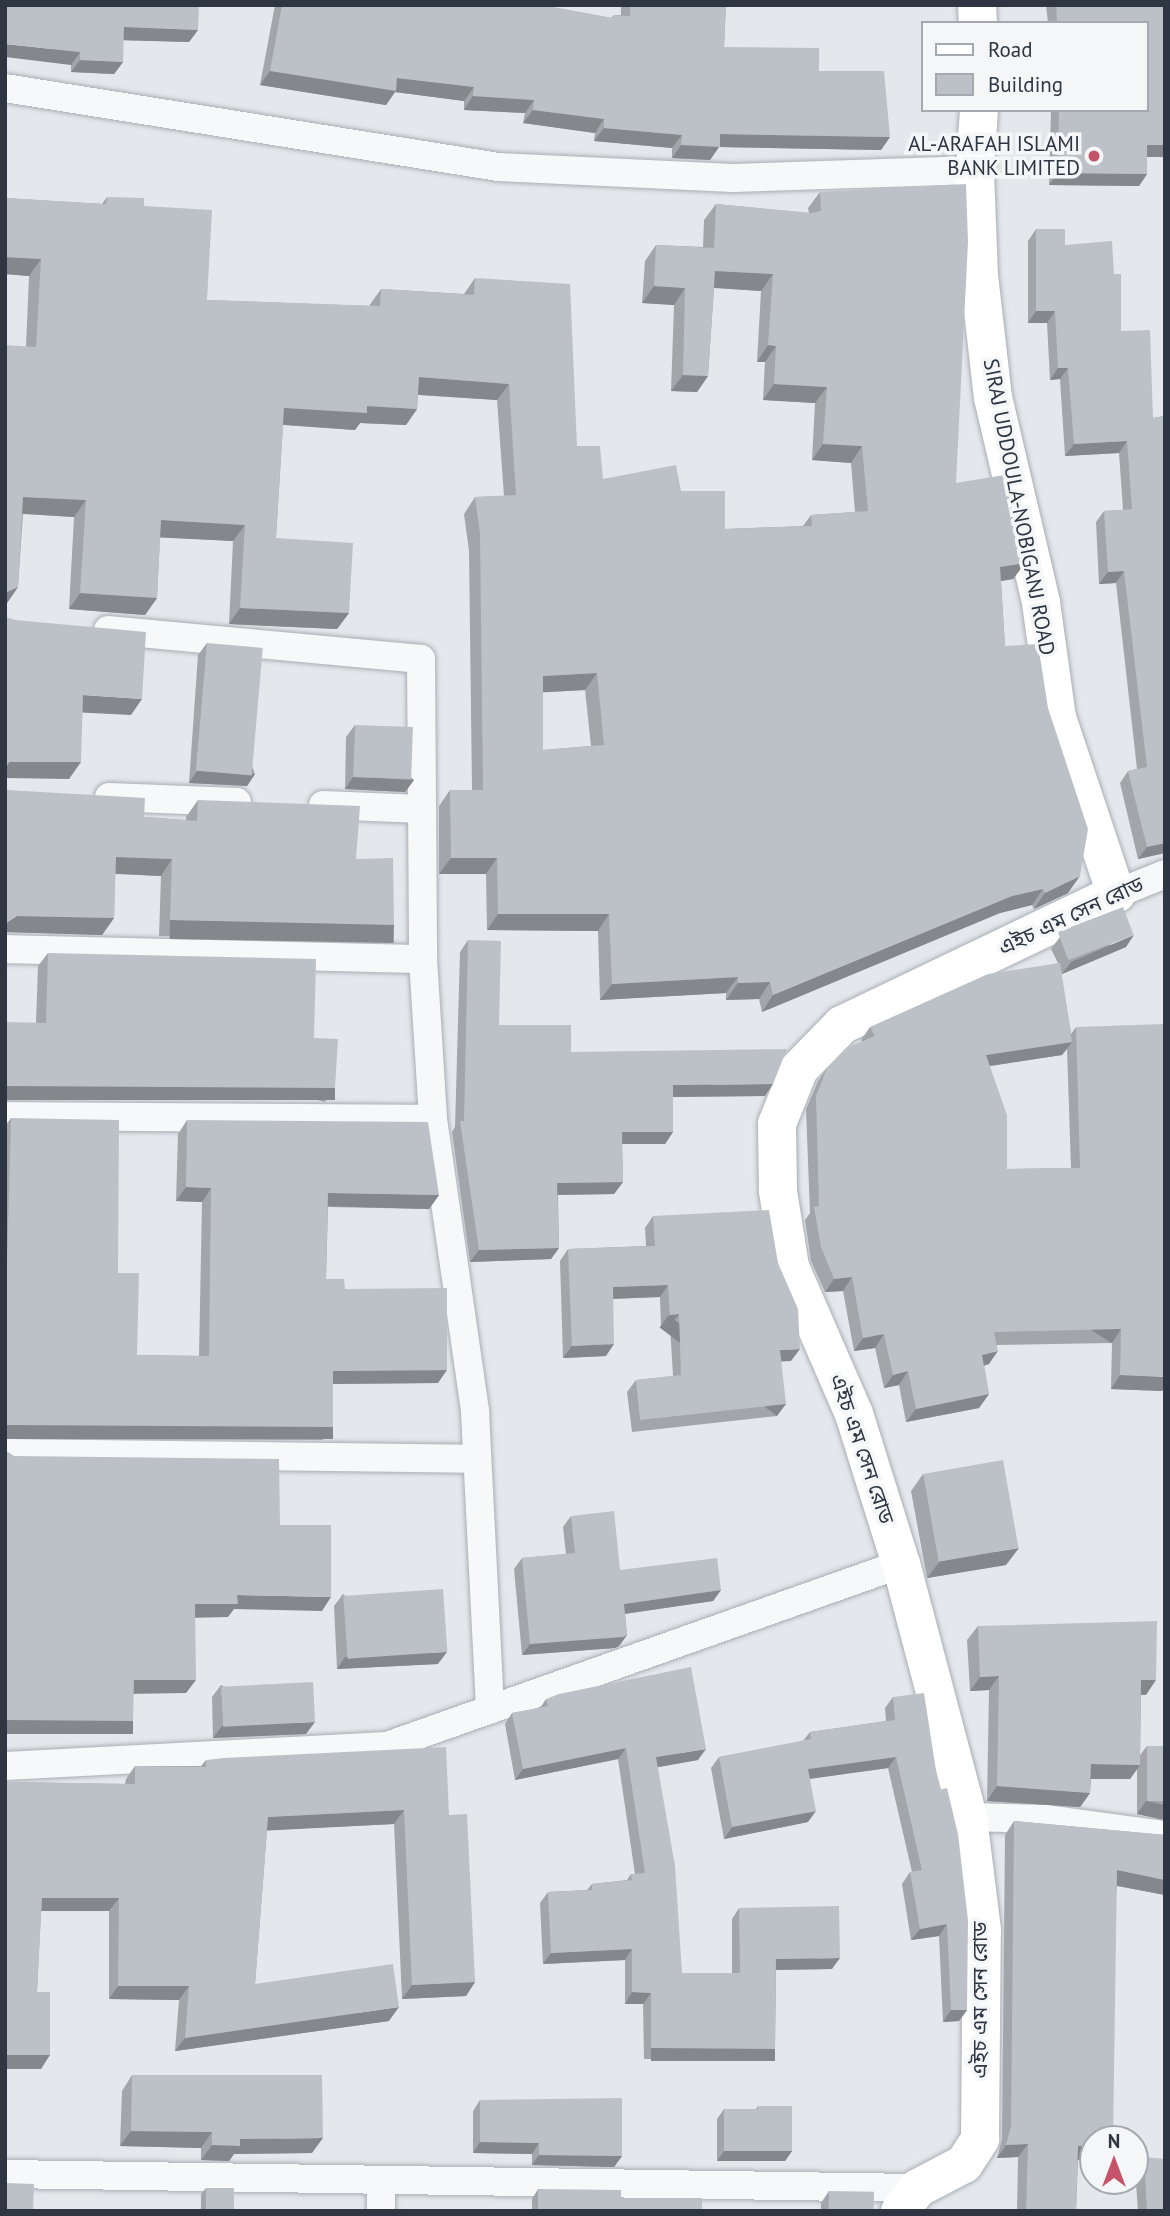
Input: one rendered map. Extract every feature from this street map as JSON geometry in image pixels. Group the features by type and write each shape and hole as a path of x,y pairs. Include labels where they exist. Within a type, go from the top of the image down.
{"main road":[{"name":"SIRAJ UDDOULA-NOBIGANJ ROAD","path":"979,112 975,170 979,276 993,398 1041,602 1057,718 1116,894"},
{"name":"এইচ এম সেন রোড","path":"909,2199 964,2164 980,2139 982,1930 968,1817 901,1564 854,1414 790,1267 778,1191 777,1124 799,1069 842,1025 1116,894"}],"street":[{"path":"5,88 498,167 733,178 975,170"},
{"path":"75,627 421,659 423,959 433,1119 475,1412 490,1710"},
{"path":"75,795 268,803"},
{"path":"296,804 421,809"},
{"name":"এইচ এম সেন রোড","path":"1116,894 1165,874"},
{"path":"5,949 423,959"},
{"path":"5,1116 433,1119"},
{"path":"5,1453 477,1460"},
{"path":"5,1766 387,1746 901,1564"},
{"path":"968,1817 1045,1819 1165,1835"},
{"path":"5,2174 381,2182 909,2199"},
{"path":"381,2182 381,2211"}],"building":[{"path":"5,5 199,5 198,30 124,27 123,62 80,60 80,52 5,44"},
{"path":"282,5 541,5 613,18 614,15 630,16 630,5 726,5 724,47 819,48 819,71 884,71 890,137 720,134 720,147 681,145 682,135 604,128 604,119 533,110 534,100 473,96 474,87 397,78 396,91 270,71"},
{"path":"1056,5 1165,5 1165,145 1147,145 1147,174 1058,173 1059,112 1149,112 1149,21 1057,21"},
{"path":"966,184 968,242 956,483 1004,475 1025,563 1000,567 1005,646 1038,644 1048,708 1088,829 1080,876 1045,893 1043,889 1012,896 773,995 770,982 738,983 738,977 612,984 609,914 498,914 497,858 451,858 450,790 483,790 480,534 475,497 516,495 509,384 419,377 417,409 367,406 367,413 284,408 276,538 353,543 349,613 240,608 245,525 161,520 157,598 80,593 86,500 23,497 18,587 5,593 5,345 36,347 41,259 5,257 5,198 106,204 107,197 144,198 144,206 212,210 207,300 380,306 381,289 474,295 475,278 570,284 577,446 600,446 603,479 676,465 681,491 725,491 725,529 812,526 811,515 868,511 862,446 823,444 827,387 774,384 776,346 768,345 773,274 715,271 708,376 683,375 685,288 654,286 656,245 714,248 716,204 811,213 821,211 820,192","holes":["597,673 604,745 543,750 543,676"]},
{"path":"1036,229 1065,229 1065,245 1112,241 1114,274 1121,274 1121,331 1150,330 1153,418 1165,416 1165,843 1147,847 1128,771 1147,767 1124,571 1108,572 1104,511 1132,509 1127,441 1074,444 1068,368 1058,368 1055,311 1036,311"},
{"path":"5,614 15,620 146,632 142,699 83,695 81,762 9,762 5,768"},
{"path":"207,643 263,648 252,775 196,771"},
{"path":"355,725 413,727 411,779 353,777"},
{"path":"5,786 7,790 145,798 144,817 197,821 198,800 360,806 356,859 393,858 394,925 170,920 172,859 116,857 114,918 17,916 5,924"},
{"path":"1123,907 1134,935 1068,960 1058,932"},
{"path":"468,940 501,941 499,1025 571,1025 571,1052 787,1049 773,1084 673,1085 673,1132 622,1132 623,1182 557,1183 559,1248 479,1250 460,1121 464,1121"},
{"path":"48,953 316,959 314,1038 338,1039 335,1088 5,1086 5,1022 46,1023"},
{"path":"1060,963 1072,1042 986,1055 1007,1115 1007,1169 1080,1168 1076,1027 1165,1024 1165,1377 1120,1375 1121,1329 994,1332 998,1351 982,1355 989,1394 916,1409 908,1371 893,1375 884,1334 863,1338 852,1277 834,1279 821,1247 814,1207 819,1206 816,1096 827,1068 846,1048 875,1036 870,1027 988,974"},
{"path":"11,1118 119,1120 118,1273 139,1273 137,1355 209,1356 211,1188 186,1187 187,1120 428,1122 439,1195 328,1193 326,1279 344,1279 345,1289 447,1288 447,1370 333,1371 333,1427 5,1426"},
{"path":"769,1210 778,1263 798,1309 800,1349 780,1350 786,1404 640,1420 636,1380 681,1375 679,1314 670,1315 668,1285 613,1287 614,1344 572,1346 568,1249 655,1246 653,1216"},
{"path":"5,1450 14,1456 279,1459 280,1525 331,1525 331,1597 237,1595 238,1604 195,1604 196,1680 134,1680 133,1721 5,1720"},
{"path":"1003,1460 1018,1548 939,1562 923,1474"},
{"path":"614,1511 620,1570 717,1558 721,1590 624,1604 627,1635 623,1637 530,1644 522,1558 575,1553 571,1516"},
{"path":"443,1589 447,1652 348,1659 343,1596"},
{"path":"1157,1621 1156,1680 1141,1680 1140,1765 1091,1764 1090,1793 997,1786 999,1676 980,1677 978,1626"},
{"path":"691,1667 706,1749 656,1757 675,1866 682,1973 740,1973 739,1908 839,1906 840,1958 776,1959 775,2049 651,2048 651,1993 632,1992 632,1949 551,1953 548,1892 592,1890 592,1884 632,1880 631,1874 645,1873 626,1748 523,1769 512,1713 548,1706 546,1699 559,1694"},
{"path":"313,1682 315,1722 223,1727 221,1687"},
{"path":"924,1693 939,1790 947,1788 958,1834 968,1920 967,2010 951,2010 947,1924 920,1929 910,1872 922,1870 896,1757 808,1769 816,1811 732,1827 719,1757 811,1739 810,1732 895,1720 893,1697"},
{"path":"1147,1746 1165,1746 1165,1801 1147,1801"},
{"path":"446,1747 449,1815 467,1814 475,1982 412,1985 404,1810 268,1817 255,1984 393,1964 399,2007 185,2038 189,1986 118,1986 119,1898 42,1898 37,1992 50,1992 50,2055 5,2055 5,1782 135,1784 135,1766 206,1767 206,1760 224,1758"},
{"path":"1014,1821 1165,1835 1165,1880 1117,1870 1113,2125 1079,2125 1076,2211 1026,2211 1028,2144 1006,2145 1011,2126"},
{"path":"132,2075 322,2075 323,2138 240,2139 240,2146 212,2145 212,2132 131,2131"},
{"path":"622,2098 622,2156 539,2155 539,2143 480,2142 480,2100"},
{"path":"758,2106 792,2106 792,2151 724,2151 724,2109 758,2109"},
{"path":"1149,2157 1165,2159 1165,2211 1147,2211"},
{"path":"5,2183 34,2184 33,2211 5,2211"},
{"path":"206,2188 234,2188 234,2211 206,2211"},
{"path":"538,2189 621,2190 621,2198 702,2198 702,2211 538,2211"},
{"path":"829,2191 874,2192 874,2211 829,2211"}],"place":[{"name":"AL-ARAFAH ISLAMI BANK LIMITED","path":"1094,156"}]}
